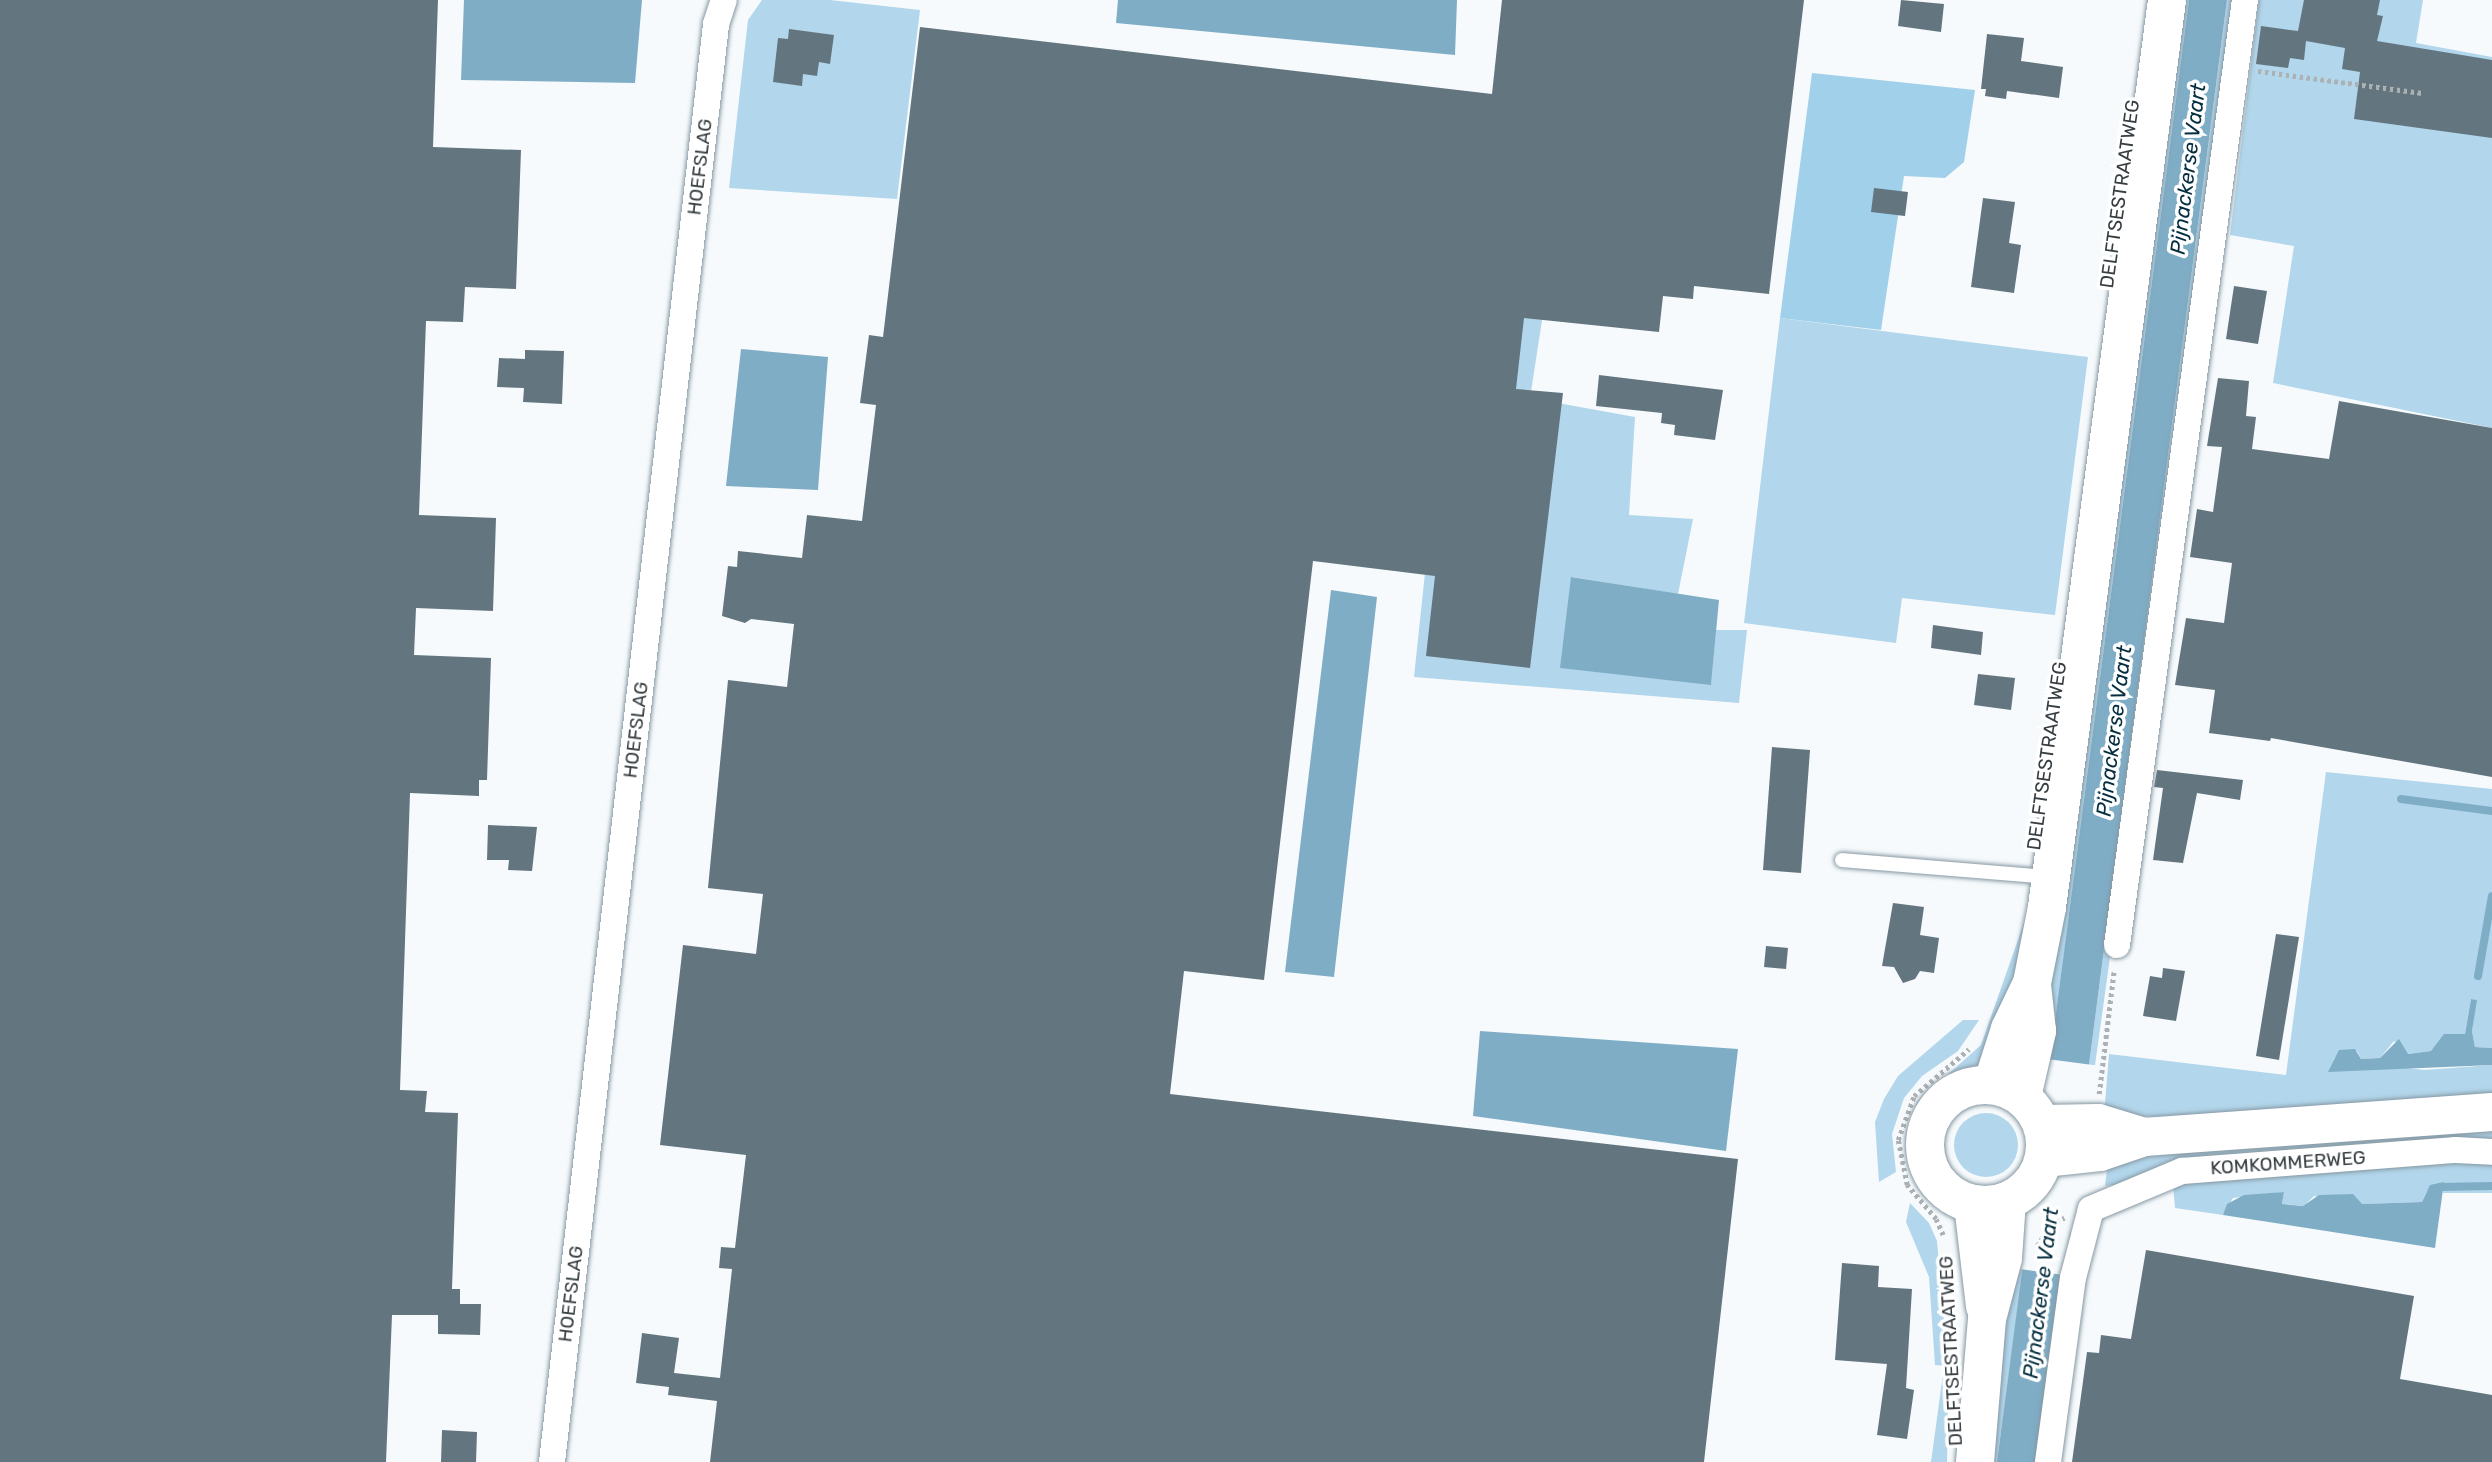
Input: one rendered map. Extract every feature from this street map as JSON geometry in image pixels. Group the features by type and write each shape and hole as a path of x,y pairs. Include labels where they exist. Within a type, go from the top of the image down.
{"main road":[{"name":"DELFTSESTRAATWEG","path":"1975,1462 1987,1319 2003,1258 2018,1146 2010,1029 2032,983 2050,877 2167,0"},
{"name":"KOMKOMMERWEG","path":"2018,1146 2089,1133 2144,1137 2492,1112"}],"street":[{"name":"HOEFSLAG","path":"552,1462 716,24 724,0"},
{"path":"2117,944 2245,0"},
{"name":"KOMKOMMERWEG","path":"2083,1211 2182,1171 2456,1150 2492,1152"},
{"path":"2048,1462 2083,1211"}],"lane":[{"path":"1842,860 2050,877"}],"path":[{"path":"2236,68 2423,93"},
{"path":"2089,1133 2117,944"},
{"name":"DELFTSESTRAATWEG","path":"1945,1244 1936,1219 1907,1185 1898,1140 1914,1096 1974,1044"},
{"path":"2028,1255 2054,1222 2083,1211"}],"shaded area":[{"path":"762,0 830,0 920,10 897,199 729,188 748,20"},
{"path":"2181,0 2189,0 2050,1060 2046,1020"},
{"path":"2227,0 2236,0 2108,972 2095,1065 2089,1065"},
{"path":"2259,0 2423,0 2416,43 2492,57 2492,428 2273,383 2294,246 2230,235"},
{"path":"1812,73 1975,90 1964,162 1945,178 1904,176 1881,330 1780,318"},
{"path":"1459,251 1551,262 1530,398 1635,417 1629,515 1693,519 1678,594 1572,577 1711,684 1716,630 1747,630 1739,703 1414,677"},
{"path":"1780,318 2088,357 2055,615 1902,598 1896,643 1744,623"},
{"path":"2326,772 2492,789 2492,1048 2475,1047 2472,1031 2476,1000 2471,999 2465,1034 2448,1034 2431,1051 2407,1054 2394,1041 2380,1058 2361,1059 2357,1051 2333,1059 2424,1070 2492,1065 2492,1094 2167,1117 2104,1115 2109,1054 2286,1075"},
{"path":"2032,915 2005,1011 1977,1074 1939,1095 1924,1114 1916,1140 1905,1139 1917,1102 1981,1045 2026,917"},
{"path":"1963,1020 1979,1020 1958,1051 1922,1076 1904,1098 1892,1134 1896,1172 1879,1182 1875,1122 1884,1099 1898,1076"},
{"path":"1986,1113 1998,1115 2009,1122 2016,1133 2016,1157 2009,1168 1998,1175 1986,1177 1974,1175 1963,1168 1956,1157 1954,1145 1956,1133 1963,1122 1974,1115"},
{"path":"2492,1124 2492,1142 2105,1186 2108,1160"},
{"path":"2446,1162 2492,1162 2492,1193 2443,1193 2444,1182 2427,1191 2422,1202 2362,1204 2314,1196 2304,1206 2282,1204 2284,1192 2233,1198 2223,1215 2175,1208 2173,1185"},
{"path":"1910,1203 1929,1223 1937,1241 1948,1366 1935,1365 1929,1277 1906,1222"},
{"path":"2065,1226 2073,1236 2068,1274 2023,1269 1997,1462 1988,1462 2010,1264"},
{"path":"1943,1374 1949,1374 1947,1462 1931,1462"}],"water":[{"path":"464,0 642,0 635,83 461,80"},
{"path":"1118,0 1457,0 1455,55 1116,23"},
{"name":"Pijnackerse Vaart","path":"2189,0 2227,0 2089,1065 2035,1462 1997,1462"},
{"path":"741,349 828,357 818,490 726,486"},
{"path":"1571,577 1719,600 1711,685 1560,668"},
{"path":"1331,590 1377,597 1334,977 1285,972"},
{"path":"2471,999 2477,1000 2472,1031 2475,1047 2492,1048 2492,1065 2328,1072 2339,1050 2355,1049 2361,1059 2380,1058 2399,1039 2408,1054 2431,1051 2444,1034 2465,1034"},
{"path":"1480,1031 1738,1049 1726,1151 1473,1116"},
{"path":"2444,1182 2435,1248 2223,1215 2227,1204 2244,1195 2284,1192 2282,1204 2303,1206 2319,1195 2353,1194 2362,1204 2422,1202 2430,1185"}],"pier":[{"path":"2047,1059 2093,1065 2064,1275 2020,1269"}],"building":[{"path":"0,0 438,0 433,147 521,150 516,289 465,287 463,322 426,321 419,515 496,518 493,611 416,608 414,655 491,658 487,780 479,780 479,796 410,793 400,1090 427,1091 425,1112 458,1113 452,1289 460,1289 460,1304 481,1304 480,1335 438,1334 438,1315 392,1315 386,1462 0,1462"},
{"path":"1502,0 1804,0 1769,294 1694,286 1693,299 1663,296 1659,332 1524,318 1516,389 1563,393 1530,668 1426,656 1435,576 1313,561 1264,980 1184,971 1170,1094 1738,1159 1704,1462 710,1462 717,1401 668,1395 669,1387 636,1383 642,1333 679,1338 674,1373 720,1378 732,1269 719,1268 721,1247 735,1248 746,1155 660,1145 683,945 756,954 763,894 708,888 728,680 787,687 794,624 751,619 745,623 722,616 728,566 737,567 738,551 802,558 807,515 862,521 876,405 860,403 869,335 883,337 920,27 1492,94"},
{"path":"1901,0 1944,4 1941,32 1898,26"},
{"path":"2304,0 2380,0 2377,15 2383,16 2377,41 2492,60 2492,138 2354,119 2360,72 2342,69 2345,48 2306,41 2304,60 2290,58 2288,68 2256,64 2261,26 2298,31"},
{"path":"789,29 834,35 830,64 819,62 817,76 803,74 802,86 773,82 778,38 788,39"},
{"path":"1987,34 2024,38 2021,61 2063,67 2059,98 2007,91 2006,99 1985,96 1986,89 1981,89"},
{"path":"1874,188 1908,192 1905,216 1871,212"},
{"path":"1983,198 2015,202 2009,243 2021,245 2014,293 1971,287"},
{"path":"2234,286 2267,291 2258,344 2226,339"},
{"path":"525,350 564,351 562,404 523,402 524,388 497,387 499,358 525,359"},
{"path":"1599,375 1723,390 1715,440 1674,435 1675,425 1661,423 1662,413 1596,406"},
{"path":"2218,378 2249,381 2246,416 2256,417 2252,449 2329,459 2339,401 2492,428 2492,777 2271,738 2270,741 2209,733 2215,690 2175,685 2186,618 2224,623 2232,563 2190,557 2197,509 2213,512 2222,447 2207,446"},
{"path":"1933,625 1983,632 1981,655 1931,648"},
{"path":"1978,674 2015,678 2011,710 1974,705"},
{"path":"1772,747 1810,750 1801,873 1763,870"},
{"path":"2157,770 2243,780 2240,800 2197,793 2183,863 2153,860 2163,788 2154,787"},
{"path":"488,825 537,827 532,871 508,870 509,860 487,860"},
{"path":"1893,903 1924,907 1920,935 1939,938 1934,973 1920,971 1915,979 1903,983 1894,967 1882,966"},
{"path":"2276,934 2299,937 2279,1060 2256,1056"},
{"path":"1766,946 1788,948 1786,969 1764,967"},
{"path":"2163,968 2185,971 2176,1021 2143,1016 2150,976 2162,978"},
{"path":"2146,1250 2414,1296 2400,1379 2492,1395 2492,1462 2072,1462 2087,1352 2099,1353 2101,1335 2131,1339"},
{"path":"1842,1263 1879,1266 1878,1287 1912,1289 1906,1388 1914,1390 1907,1439 1877,1435 1887,1364 1835,1360"},
{"path":"442,1430 477,1432 476,1462 441,1462"}],"waterway":[{"path":"2401,799 2492,811"},
{"path":"2478,976 2492,896"},
{"path":"2440,1187 2492,1186"}]}
